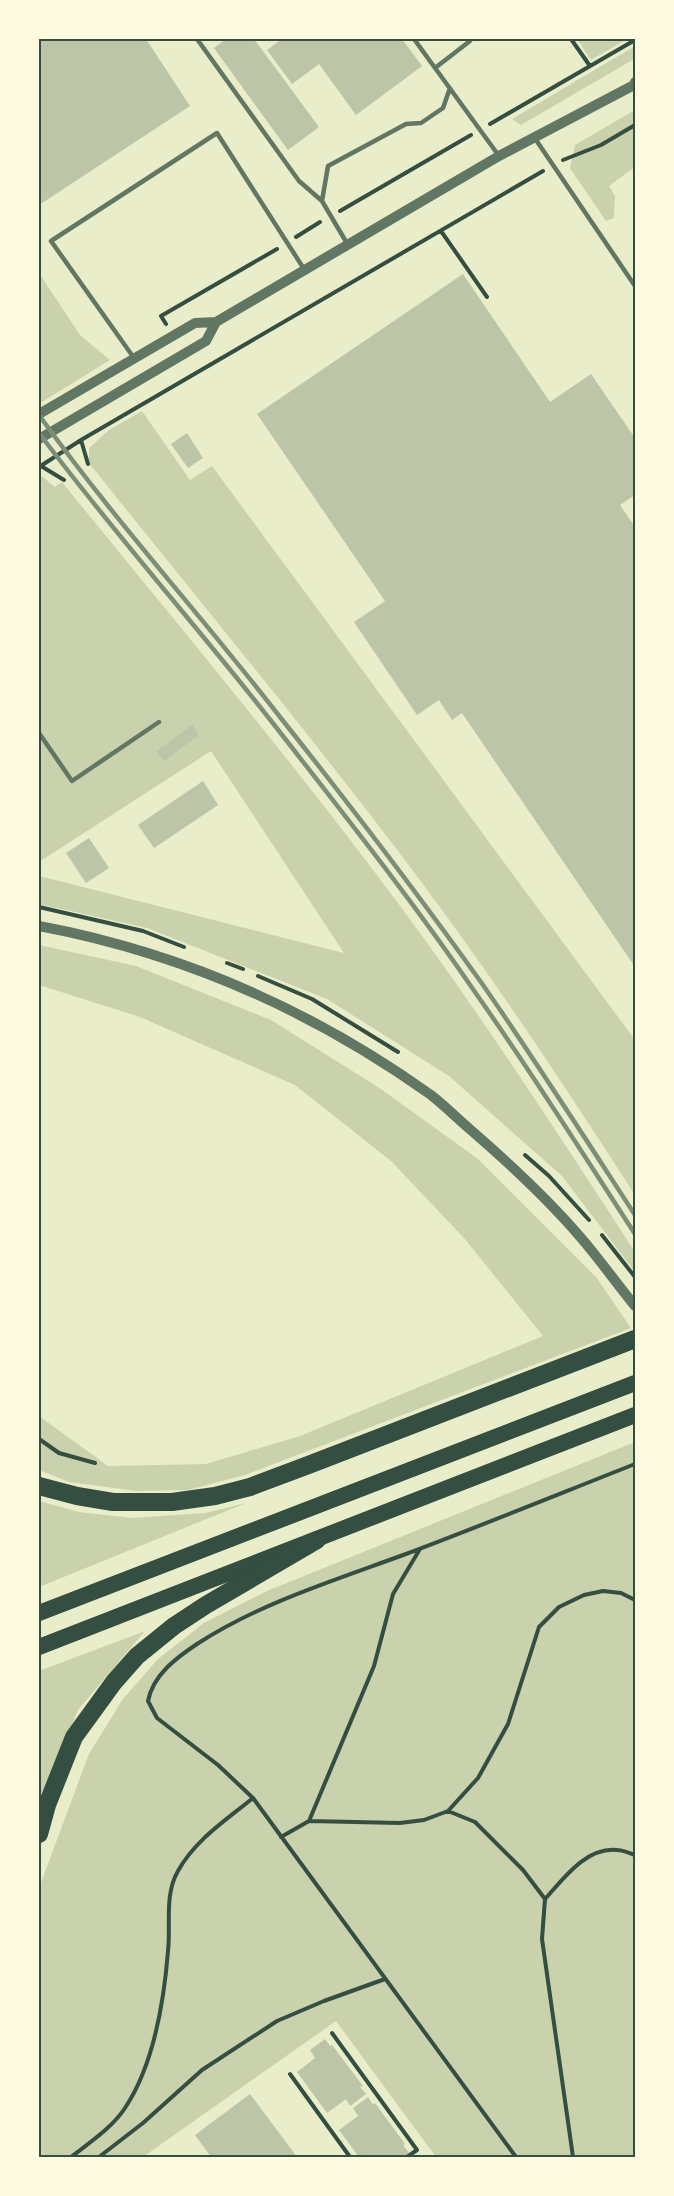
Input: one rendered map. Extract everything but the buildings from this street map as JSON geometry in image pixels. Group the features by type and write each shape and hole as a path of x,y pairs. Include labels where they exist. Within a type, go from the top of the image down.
{"highway":[{"path":"39,1486 113,1502 172,1502 215,1496 311,1464 635,1339"},
{"path":"39,1613 635,1383"},
{"path":"39,1647 635,1415"},
{"path":"39,1834 47,1805 74,1737 114,1682 137,1656 174,1626 206,1605 317,1540"}],"street":[{"path":"39,414 195,323 216,322 499,156 635,84"},
{"path":"39,439 206,341 216,322"},
{"path":"39,926 110,941 190,966 266,997 356,1047 432,1096 492,1148 557,1211 635,1306"}],"lane":[{"path":"196,39 299,181 322,201 348,245"},
{"path":"414,39 499,156"},
{"path":"435,68 470,40"},
{"path":"322,201 328,166 406,124 421,123 443,108 450,88"},
{"path":"134,358 51,241 217,133 304,270"},
{"path":"534,137 635,286"},
{"path":"39,733 72,780 159,722"}],"path":[{"path":"571,39 590,66"},
{"path":"162,316 635,40"},
{"path":"64,480 40,467 81,440 553,165 601,145 635,125"},
{"path":"441,231 487,297"},
{"path":"81,440 88,464"},
{"path":"39,1439 59,1454 95,1463"},
{"path":"516,2157 253,1798 218,1765 157,1718 148,1701 154,1683 166,1667 196,1645 235,1622 299,1594 635,1464"},
{"path":"309,1821 374,1666 393,1594 420,1549"},
{"path":"281,1837 309,1821 400,1823 424,1820 448,1811 477,1778 508,1724 539,1627 559,1608 584,1595 603,1591 621,1593 635,1600"},
{"path":"71,2157 97,2138 124,2110 143,2075 158,2019 169,1950 168,1914 171,1886 178,1870 202,1840 253,1798"},
{"path":"448,1811 475,1822 523,1870 545,1899"},
{"path":"573,2157 542,1939 545,1899 582,1861 598,1852 618,1850 635,1855"},
{"path":"99,2157 143,2123 202,2070 277,2021 385,1979"},
{"path":"332,2033 417,2150 407,2157"},
{"path":"290,2074 350,2157"}],"green space":[{"path":"577,39 627,39 591,60"},
{"path":"635,46 634,59 521,125 512,119"},
{"path":"635,110 635,167 609,186 615,196 614,218 606,221 570,168 575,145"},
{"path":"39,273 80,335 110,360 42,402 39,398"},
{"path":"142,411 190,480 212,466 635,1040 635,1195 519,1019 427,889 320,750 89,463 89,448 109,430"},
{"path":"39,474 55,487 62,482 218,672 333,817 405,913 506,1056 635,1252 635,1272 562,1176 449,1076 327,999 147,928 39,904 39,876 344,953 211,751 39,862"},
{"path":"39,945 136,966 271,1020 381,1089 478,1159 596,1277 631,1328 245,1475 188,1490 136,1491 69,1482 39,1470 39,1416 108,1466 206,1464 300,1436 543,1336 464,1238 391,1161 295,1085 140,1017 39,985"},
{"path":"635,1442 635,2157 436,2157 336,2021 143,2157 39,2157 39,1888 89,1754 123,1699 158,1659 204,1623 267,1591"},
{"path":"39,1501 79,1512 132,1518 205,1513 246,1503 39,1587"},
{"path":"145,1631 78,1710 39,1805 39,1671"}],"railway":[{"path":"39,415 127,530 250,679 409,883 502,1013 635,1215"},
{"path":"39,433 272,722 402,891 518,1054 635,1234"}]}
